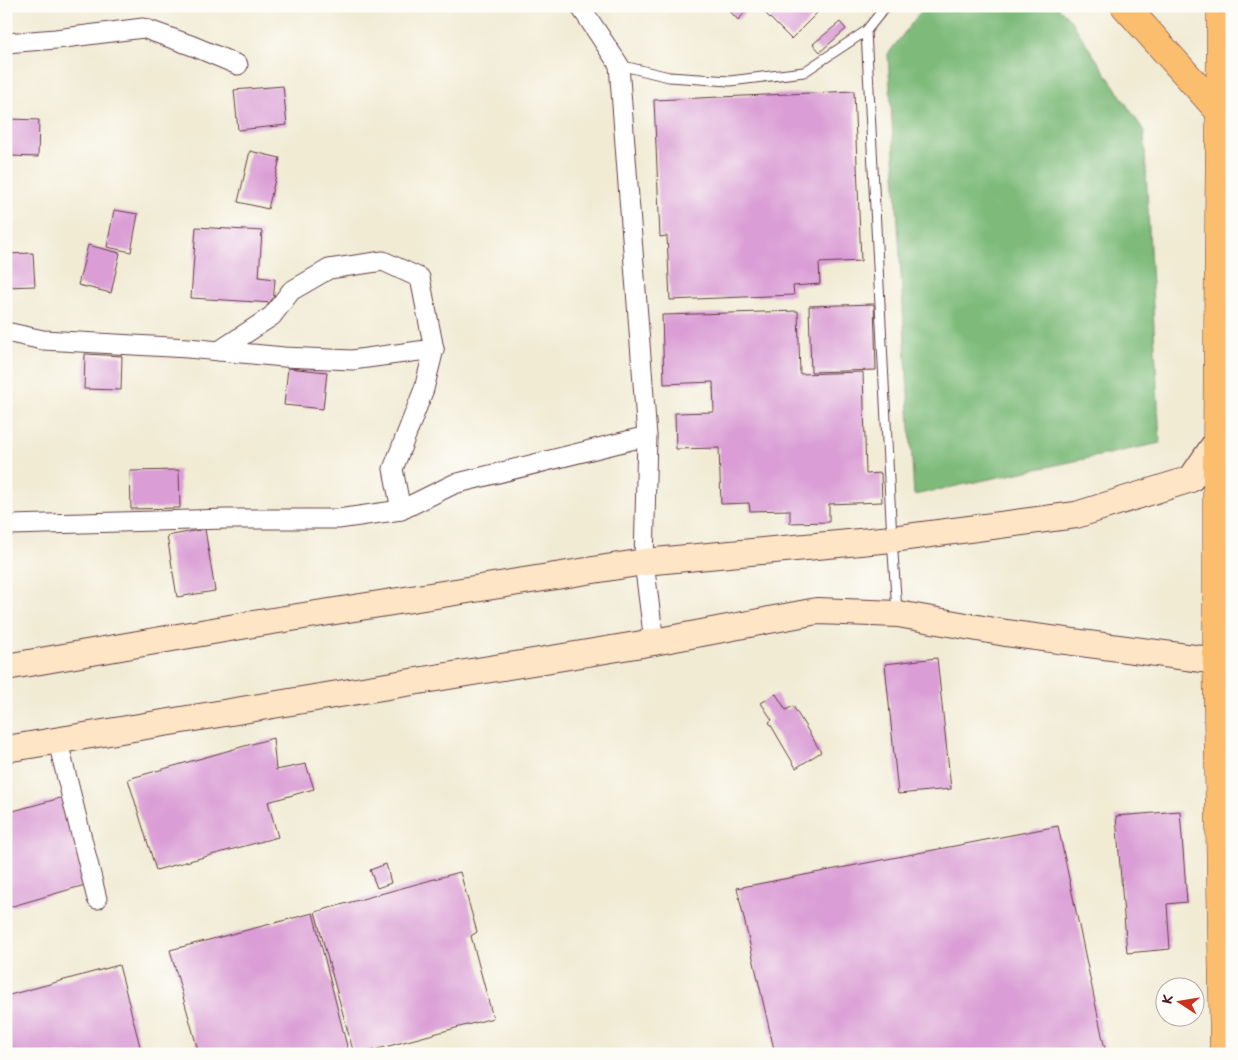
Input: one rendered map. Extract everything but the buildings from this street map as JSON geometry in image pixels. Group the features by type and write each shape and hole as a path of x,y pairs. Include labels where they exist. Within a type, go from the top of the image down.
{"main road":[{"path":"1125,6 1220,112"},
{"path":"1222,6 1217,441 1217,661 1224,1054"}],"street":[{"path":"580,6 619,65 648,436 644,562 654,642"},
{"path":"6,43 143,28 238,65"},
{"path":"220,351 272,316 291,291 329,269 383,261 420,278 434,349 424,389 393,469 401,510"},
{"path":"6,332 43,340 352,360 434,349"},
{"path":"6,523 11,525 227,519 338,519 401,510 454,484 648,436"},
{"path":"6,667 247,625 644,562 892,539 1076,515 1191,479 1217,441"},
{"path":"6,749 58,742 654,642 818,610 898,614 1006,633 1217,661"},
{"path":"58,742 97,899"}],"lane":[{"path":"619,65 669,77 730,81 804,72 866,31 886,6"},
{"path":"866,31 892,539 898,614"}],"green space":[{"path":"925,6 1057,6 1069,18 1144,131 1160,443 914,495 888,54"}]}
